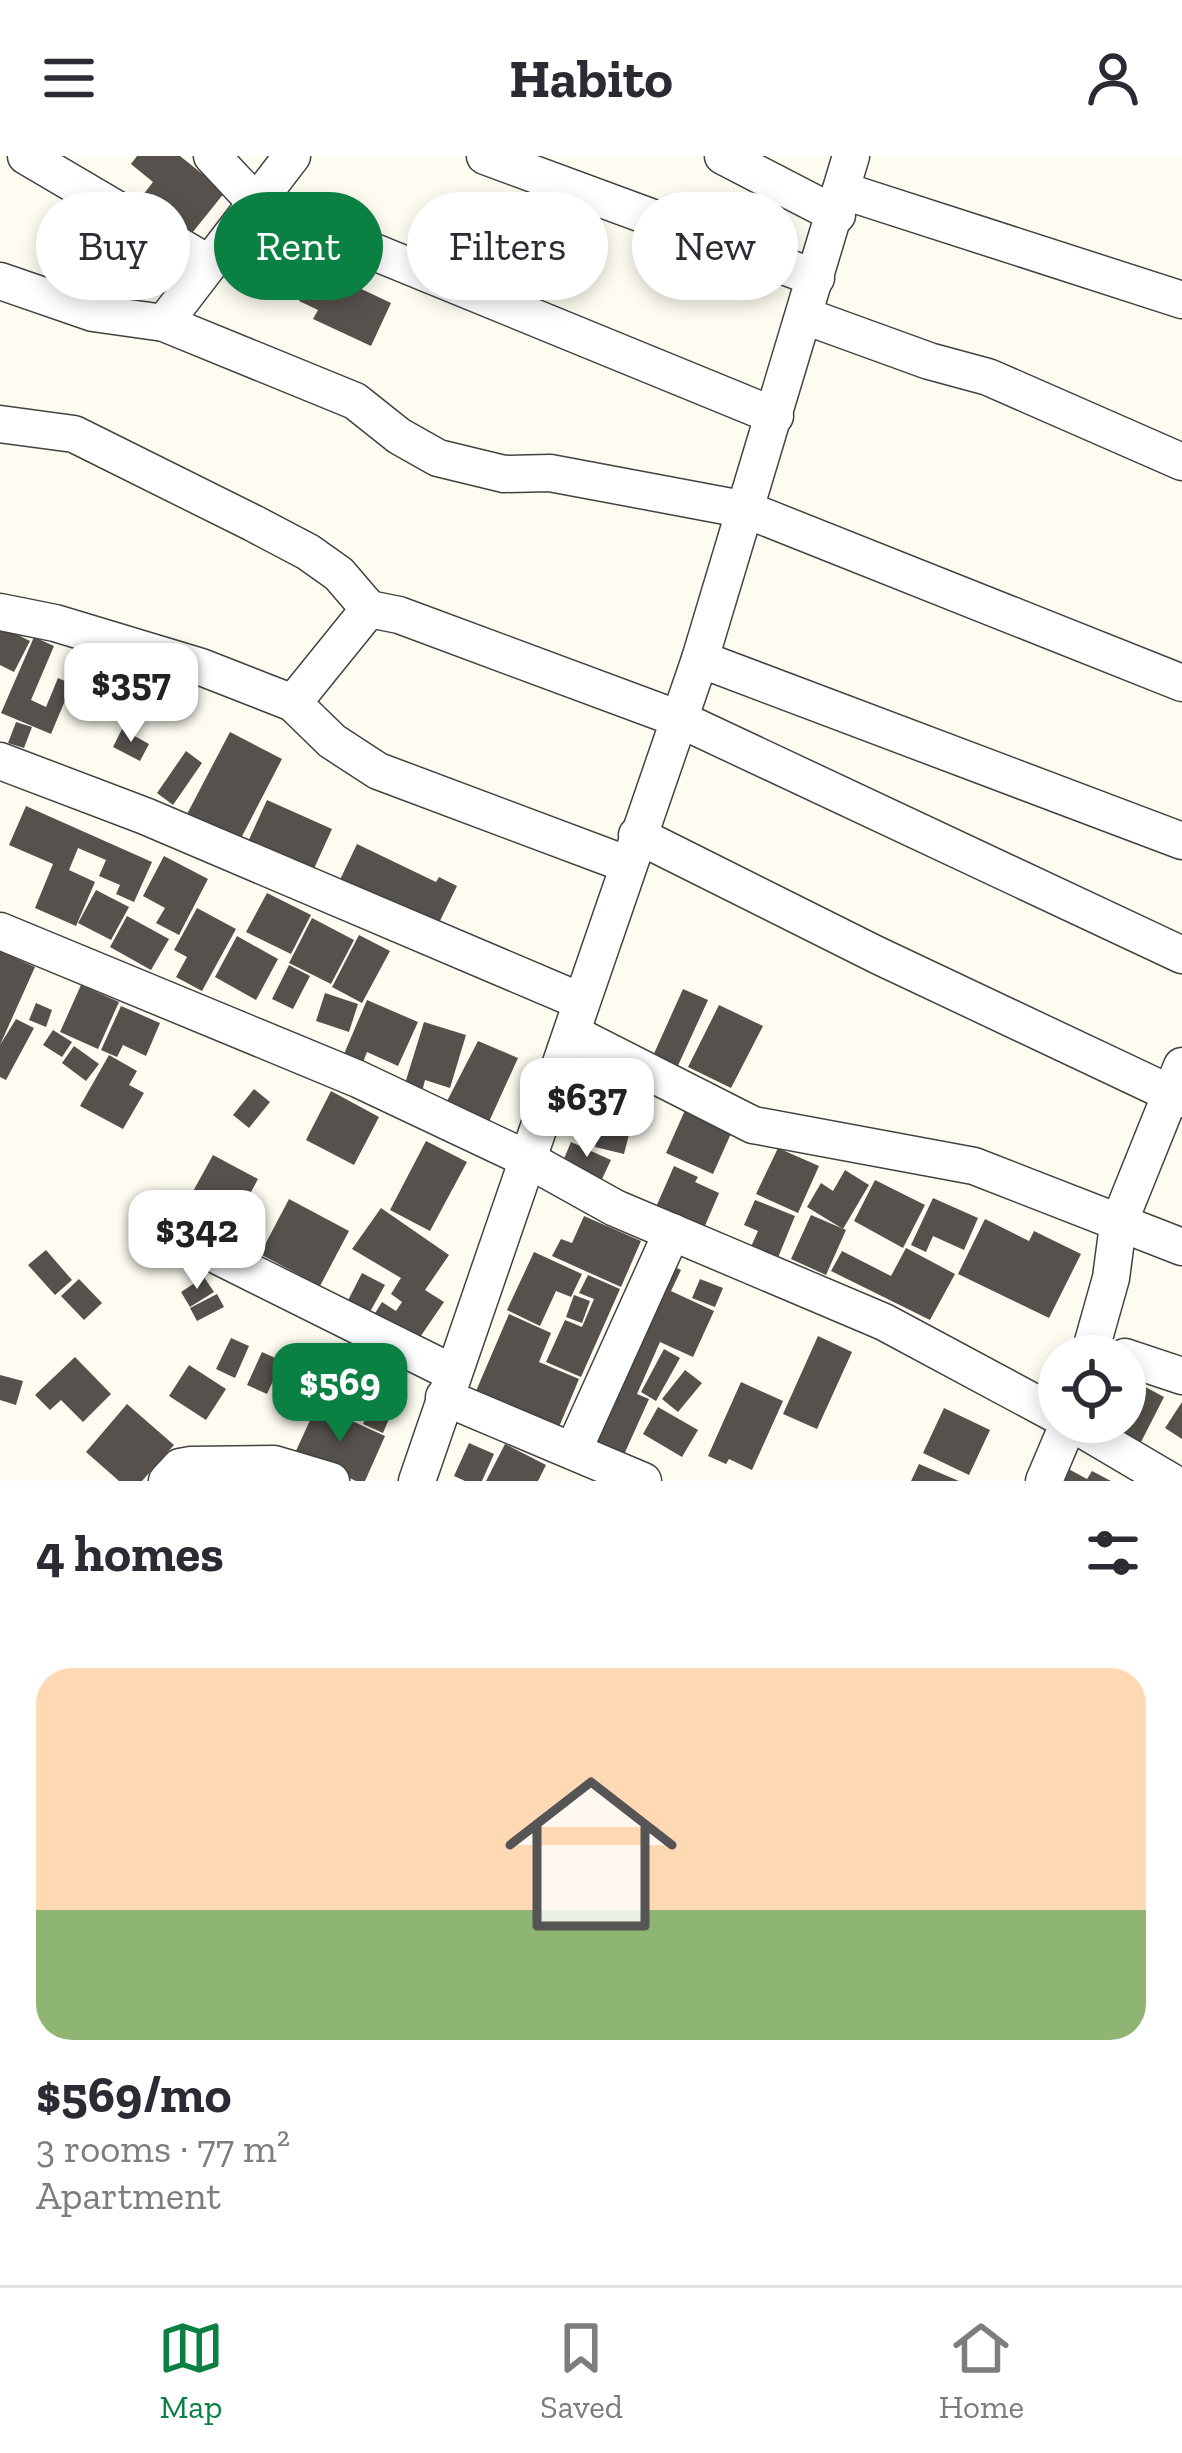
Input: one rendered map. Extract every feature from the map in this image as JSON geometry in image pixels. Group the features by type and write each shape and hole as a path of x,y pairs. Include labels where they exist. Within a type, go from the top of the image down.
{"street":[{"path":"26,156 208,263"},
{"path":"212,156 246,192"},
{"path":"266,192 292,156"},
{"path":"485,156 816,278"},
{"path":"723,156 843,187 1182,300"},
{"path":"417,1481 700,659 843,187"},
{"path":"383,255 776,416"},
{"path":"164,322 214,256"},
{"path":"0,280 93,313 164,322 356,401 399,436 438,458 504,473 550,473 747,510 1182,683"},
{"path":"805,316 929,361 988,376 1182,462"},
{"path":"0,424 74,434 308,552 340,574 369,609 399,615 679,719 1182,955"},
{"path":"293,704 369,609"},
{"path":"0,612 55,623 201,667 293,704 332,741 378,771 631,850 1178,1086 1118,1225 1108,1335"},
{"path":"700,659 1182,841"},
{"path":"0,761 145,815 576,1017 753,1125 974,1166 1182,1247"},
{"path":"0,931 358,1078 527,1159 616,1208 884,1322 1038,1405"},
{"path":"573,1451 672,1232"},
{"path":"220,1257 573,1451 643,1481"},
{"path":"1146,1365 1182,1376"},
{"path":"1044,1481 1061,1443"},
{"path":"1106,1443 1170,1481"},
{"path":"187,1476 274,1464 331,1481"}],"building":[{"path":"137,156 180,156 225,192 214,192 214,206 190,236 190,192 145,192 153,182 131,164"},
{"path":"383,299 391,303 371,346 313,319 318,310 299,301"},
{"path":"0,626 30,641 14,672 0,665"},
{"path":"34,637 54,646 31,700 46,707 58,678 72,684 51,734 1,713"},
{"path":"74,650 130,673 120,699 64,676"},
{"path":"16,722 32,727 24,748 8,743"},
{"path":"122,729 149,744 140,761 113,747"},
{"path":"230,732 282,759 239,842 186,816"},
{"path":"186,751 202,763 173,805 157,793"},
{"path":"267,800 332,829 312,873 247,844"},
{"path":"26,806 152,862 134,902 116,894 120,885 99,876 106,860 78,848 69,870 95,882 76,926 35,908 53,864 9,845"},
{"path":"357,844 436,882 439,877 457,886 433,935 336,888"},
{"path":"164,856 208,879 179,935 156,923 165,908 143,896"},
{"path":"96,890 129,907 111,940 78,923"},
{"path":"267,893 311,915 291,954 246,932"},
{"path":"197,908 236,929 202,991 176,977 187,957 174,950"},
{"path":"127,916 169,939 151,970 110,947"},
{"path":"312,918 354,940 331,984 289,963"},
{"path":"359,935 390,951 362,1003 332,987"},
{"path":"237,936 278,959 256,1000 215,977"},
{"path":"0,951 35,967 0,1045"},
{"path":"289,965 310,976 293,1009 272,999"},
{"path":"81,985 119,1002 98,1049 60,1032"},
{"path":"683,989 708,1000 676,1070 652,1058"},
{"path":"325,993 358,1004 349,1032 316,1021"},
{"path":"367,1000 418,1022 398,1066 367,1052 360,1070 341,1061"},
{"path":"36,1003 52,1010 46,1027 29,1020"},
{"path":"719,1005 763,1026 731,1088 688,1067"},
{"path":"121,1006 160,1023 146,1056 123,1045 117,1057 101,1050"},
{"path":"16,1019 34,1028 6,1080 0,1077 0,1045"},
{"path":"424,1022 466,1035 450,1088 425,1080 421,1096 403,1090"},
{"path":"53,1030 72,1042 62,1057 43,1045"},
{"path":"478,1041 518,1058 488,1124 445,1105"},
{"path":"74,1046 99,1064 86,1081 62,1063"},
{"path":"109,1055 137,1071 129,1085 144,1093 123,1129 80,1106"},
{"path":"589,1073 618,1080 612,1103 584,1096"},
{"path":"254,1089 270,1102 249,1128 233,1115"},
{"path":"331,1091 379,1117 354,1165 306,1140"},
{"path":"686,1108 733,1129 713,1174 666,1153"},
{"path":"603,1112 633,1119 624,1154 595,1147"},
{"path":"426,1141 467,1162 430,1231 390,1210"},
{"path":"571,1142 611,1160 602,1179 563,1161"},
{"path":"778,1148 819,1166 798,1213 756,1194"},
{"path":"213,1155 258,1179 236,1220 191,1195"},
{"path":"674,1166 719,1193 704,1228 656,1207"},
{"path":"845,1170 869,1185 843,1229 807,1207 821,1183 833,1191"},
{"path":"875,1180 925,1205 903,1248 854,1221"},
{"path":"933,1198 978,1218 964,1250 933,1236 926,1252 911,1245"},
{"path":"289,1199 349,1231 320,1286 260,1254"},
{"path":"755,1200 795,1216 777,1260 750,1249 758,1231 744,1225"},
{"path":"381,1208 449,1255 425,1290 444,1302 414,1346 372,1318 382,1302 396,1311 402,1302 391,1294 401,1278 352,1249"},
{"path":"811,1215 846,1230 826,1275 791,1259"},
{"path":"584,1216 641,1241 621,1287 552,1256 561,1239 572,1243"},
{"path":"985,1219 1029,1241 1034,1231 1081,1254 1049,1318 958,1274"},
{"path":"232,1222 245,1229 235,1249 222,1242"},
{"path":"906,1248 955,1274 930,1320 831,1271 842,1251 891,1276"},
{"path":"46,1250 72,1280 55,1295 28,1265"},
{"path":"534,1252 582,1274 571,1297 556,1291 540,1326 507,1310"},
{"path":"662,1261 681,1270 671,1291 714,1311 693,1357 660,1342 637,1394 649,1399 622,1459 581,1440"},
{"path":"362,1273 385,1285 366,1319 344,1308"},
{"path":"588,1275 620,1289 581,1377 546,1362 565,1320 582,1327 594,1299 579,1293"},
{"path":"204,1277 214,1292 190,1307 181,1292"},
{"path":"79,1279 102,1303 84,1320 61,1296"},
{"path":"700,1279 723,1288 715,1307 692,1298"},
{"path":"217,1294 224,1307 197,1321 190,1308"},
{"path":"574,1295 590,1301 582,1323 566,1317"},
{"path":"509,1314 551,1333 539,1362 579,1379 559,1427 476,1391"},
{"path":"818,1336 852,1352 817,1429 783,1414"},
{"path":"231,1338 249,1346 235,1378 216,1369"},
{"path":"664,1349 680,1358 656,1401 641,1392"},
{"path":"262,1352 282,1361 267,1394 247,1385"},
{"path":"75,1357 111,1394 83,1422 61,1400 50,1410 35,1395"},
{"path":"189,1365 226,1389 206,1420 169,1396"},
{"path":"685,1370 702,1383 678,1412 662,1399"},
{"path":"0,1375 23,1381 16,1405 0,1400"},
{"path":"384,1377 403,1386 383,1433 363,1424"},
{"path":"741,1382 783,1401 752,1470 708,1456"},
{"path":"1146,1387 1164,1397 1146,1432"},
{"path":"1182,1402 1182,1439 1165,1428"},
{"path":"127,1404 174,1445 142,1481 119,1481 86,1452"},
{"path":"317,1405 385,1436 365,1481 295,1453"},
{"path":"658,1407 698,1430 682,1457 643,1434"},
{"path":"944,1408 990,1430 969,1475 923,1453"},
{"path":"469,1443 494,1454 482,1481 454,1476"},
{"path":"505,1444 546,1465 538,1481 486,1481"},
{"path":"919,1464 959,1481 911,1481"},
{"path":"1063,1466 1087,1479 1092,1471 1111,1481 1055,1481"}]}
